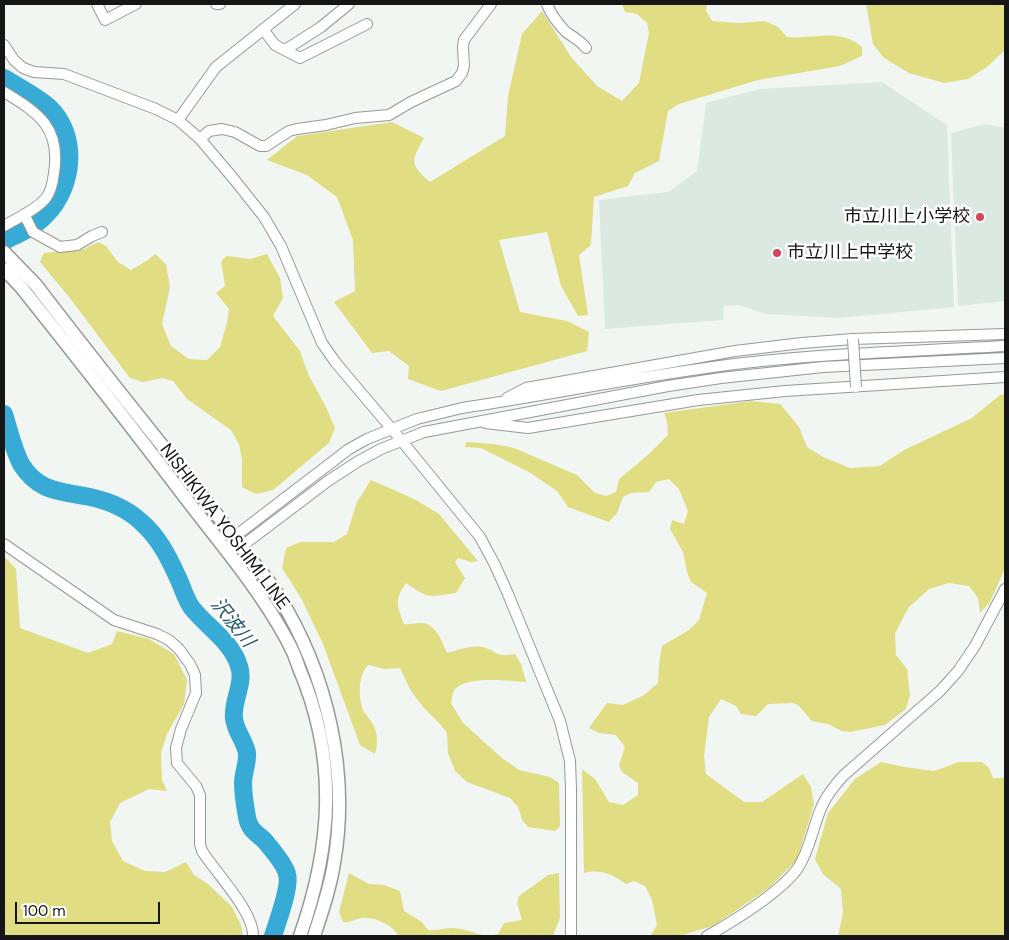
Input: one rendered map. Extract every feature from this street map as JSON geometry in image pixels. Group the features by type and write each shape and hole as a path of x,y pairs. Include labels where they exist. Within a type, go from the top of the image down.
{"main road":[{"name":"NISHIKIWA YOSHIMI LINE","path":"6,260 36,285 278,594 300,633 322,692 335,748 338,787 338,830 334,864 314,936"},
{"name":"NISHIKIWA YOSHIMI LINE","path":"6,260 21,287 263,601 288,641 306,684 318,722 324,759 327,816 313,901 300,936"}],"street":[{"path":"97,4 105,20 136,4"},
{"path":"178,120 216,67 295,4"},
{"path":"285,50 321,27 349,4"},
{"path":"200,139 209,131 222,129 234,132 260,146 266,146 289,131 355,118 389,115 410,102 456,81 462,73 464,66 464,40 491,4"},
{"path":"547,4 565,31 586,48"},
{"path":"263,29 275,45 300,58 366,24"},
{"path":"4,44 14,60 23,68 34,72 64,74 156,109 178,120 200,139 264,217 281,246 322,343 336,364 402,440 480,538 508,594 560,721 570,760 572,789 571,936"},
{"path":"4,92 29,107 41,118 50,131 54,143 56,161 47,198 25,216 4,226"},
{"path":"25,216 34,232 60,247 77,245 102,232"},
{"path":"500,403 526,388 735,351 853,339 1005,334"},
{"path":"853,339 856,388"},
{"path":"226,552 348,449 367,439 417,419 446,412 745,363 808,357 1005,346"},
{"path":"238,542 357,462 402,440 424,432 668,386 779,371 1005,358"},
{"path":"475,422 528,428 698,400 785,391 1005,378"},
{"path":"4,544 114,620 157,634 169,640 179,649 190,664 195,675 196,693 176,748 177,763 196,786 200,795 200,844 202,852 240,903 251,922 252,936"},
{"path":"707,936 728,924 778,889 798,868 812,840 822,806 830,791 843,776 940,691 958,671 975,646 1005,590"}],"shaded area":[{"path":"622,4 707,4 706,11 712,21 739,23 765,21 778,27 787,37 844,37 862,47 862,56 840,66 758,80 679,104 668,111 659,161 635,173 628,186 594,197 591,245 579,255 588,315 578,316 561,286 547,232 499,240 520,312 567,321 589,332 587,351 441,391 408,379 409,366 389,351 372,353 334,302 355,291 353,240 337,197 307,175 267,160 297,136 392,122 424,138 416,152 414,162 418,170 430,182 505,136 508,96 522,34 542,11 571,57 597,86 622,101 639,83 649,33 647,23 637,14 625,12"},
{"path":"866,4 1005,4 1005,50 987,67 968,79 944,83 909,73 884,58 873,44"},
{"name":"市立川上中学校","path":"882,82 947,125 954,307 839,318 766,314 738,305 724,306 723,320 605,329 599,200 668,192 697,171 706,103 760,89"},
{"name":"市立川上小学校","path":"985,124 1005,128 1005,301 958,306 951,133"},
{"path":"98,242 106,246 118,262 131,270 155,254 166,264 170,287 162,324 171,346 189,359 207,360 220,347 229,309 216,293 225,286 221,261 227,256 250,259 267,254 280,278 283,298 273,316 300,351 309,376 326,407 335,428 329,443 273,490 256,494 242,487 242,459 239,444 231,430 187,399 173,381 162,378 143,382 130,378 40,262 44,253 84,249"},
{"path":"1005,394 1005,568 990,602 980,613 978,598 969,586 949,583 929,589 909,607 895,633 896,655 907,669 910,695 906,709 885,725 850,732 842,731 828,724 812,721 794,703 768,704 756,716 741,714 736,706 721,699 709,717 704,756 706,774 744,802 762,802 803,774 811,787 814,804 797,860 769,888 713,926 682,935 651,935 657,925 652,900 645,886 634,881 626,884 611,875 601,872 584,873 582,769 595,779 609,802 623,805 638,795 638,783 622,772 619,765 625,747 616,735 599,733 589,728 607,703 623,705 644,695 658,683 662,646 689,630 699,620 707,593 691,582 683,552 670,529 672,520 684,524 688,511 679,489 669,479 656,482 649,492 631,493 623,497 617,513 609,522 568,507 557,491 529,472 481,448 465,447 466,442 514,448 577,475 595,493 606,496 616,492 619,479 668,435 667,421 664,413 751,401 780,404 799,427 807,447 823,457 850,468 880,466 904,450 972,418 1000,395"},
{"path":"371,480 416,500 439,514 478,561 471,562 458,558 455,562 465,578 456,593 429,596 406,583 398,599 400,612 404,624 421,623 431,626 441,639 447,653 464,648 478,647 487,648 503,655 515,654 521,664 526,682 487,680 467,683 459,686 454,691 451,703 463,723 502,758 519,770 550,777 559,783 560,826 555,831 528,827 522,820 518,807 510,798 467,782 455,771 448,753 447,733 411,691 400,668 385,669 368,665 362,675 360,699 363,710 375,730 377,742 375,754 360,745 323,644 301,598 282,568 286,548 300,542 334,542 347,534 357,502"},
{"path":"4,556 16,569 20,628 88,653 112,644 117,631 149,639 174,654 187,680 184,704 167,734 161,753 162,780 167,791 149,789 120,803 110,822 112,841 123,861 145,871 165,872 186,862 194,875 208,884 232,907 241,925 243,936 4,936"},
{"path":"881,762 934,771 959,762 982,762 989,768 993,778 1005,778 1005,936 838,936 843,913 841,889 823,874 815,859 828,813 855,779"},
{"path":"349,873 369,884 384,885 400,891 404,911 422,922 428,930 453,928 486,936 399,936 388,925 379,920 360,918 343,922 339,912"},
{"path":"559,873 560,918 553,936 489,936 498,934 504,923 522,920 517,903 519,896 548,875"}],"waterway":[{"name":"沢波川","path":"4,78 49,107 59,119 69,146 67,176 55,203 46,215 32,227 4,241"},
{"name":"沢波川","path":"4,414 21,464 35,481 60,492 110,503 129,512 147,527 167,556 192,608 225,642 236,657 240,672 240,685 234,718 247,753 243,783 248,821 253,830 277,856 287,874 288,880 273,936"}],"place":[{"name":"市立川上小学校","path":"980,217"},
{"name":"市立川上中学校","path":"777,253"}]}
